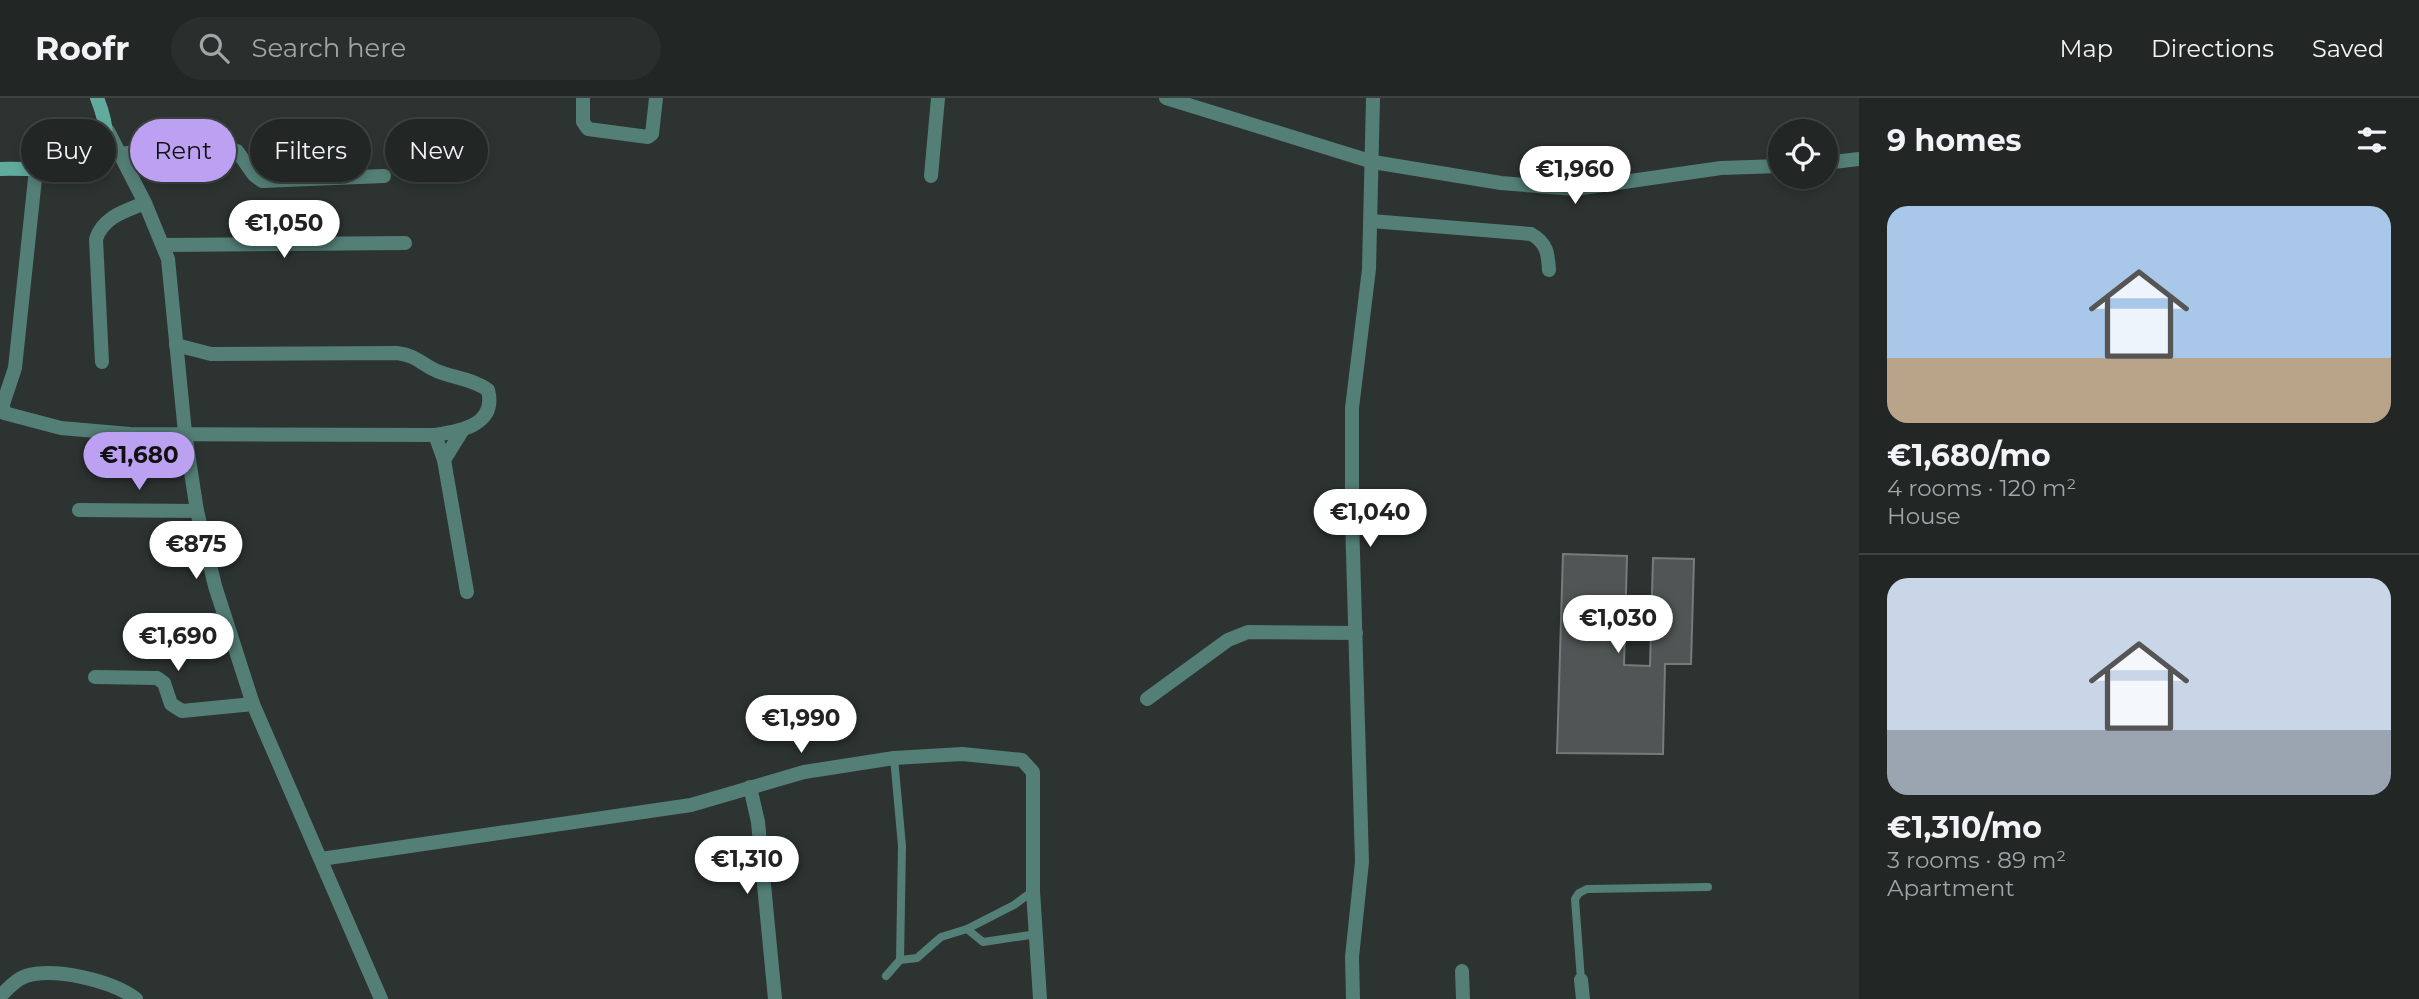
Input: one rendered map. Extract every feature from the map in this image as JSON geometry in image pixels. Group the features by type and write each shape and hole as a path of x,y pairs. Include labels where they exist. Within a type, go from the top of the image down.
{"street":[{"path":"97,98 104,119"},
{"path":"583,98 583,122 588,129 648,137 654,126 656,98"},
{"path":"931,176 938,98"},
{"path":"1166,98 1229,120 1373,162 1501,183 1576,189 1721,168 1768,166"},
{"path":"1353,999 1353,932 1362,862 1352,519 1352,408 1365,314 1371,221 1373,98"},
{"path":"116,144 164,245 170,270 185,433 197,510 215,586 253,704 381,999"},
{"path":"122,154 159,148 209,146 237,151 254,175 262,181 384,176"},
{"path":"1838,161 1859,159"},
{"path":"0,169 21,169"},
{"path":"35,182 15,368 3,404 4,413 61,428 130,434 435,435 462,431"},
{"path":"102,362 96,239 99,229 111,218 145,203"},
{"path":"1371,221 1531,234 1545,244 1549,270"},
{"path":"164,245 405,243"},
{"path":"176,345 211,354 413,355 434,370 472,381 488,390 491,401 486,414 462,431 444,460"},
{"path":"435,435 444,460 467,592"},
{"path":"79,510 197,510"},
{"path":"1147,699 1228,640 1248,632 1356,633"},
{"path":"94,677 157,678 164,683 171,704 182,711 253,704"},
{"path":"321,859 691,805 804,772 894,758 962,754 1010,758 1027,764 1032,772 1033,891 1040,999"},
{"path":"750,787 758,822 775,999"},
{"path":"1462,971 1463,999"},
{"path":"0,997 24,976 39,974 80,976 110,983 136,999"},
{"path":"1581,980 1583,999"}],"lane":[{"path":"886,976 900,960 902,846 894,758"},
{"path":"1581,980 1575,899 1579,893 1587,889 1708,887"},
{"path":"900,960 917,958 941,937 967,929 1014,905 1033,891"},
{"path":"967,929 984,942 1037,934"}],"building":[{"path":"1563,554 1627,556 1624,665 1650,666 1653,558 1694,559 1691,664 1665,664 1663,754 1557,753"}]}
